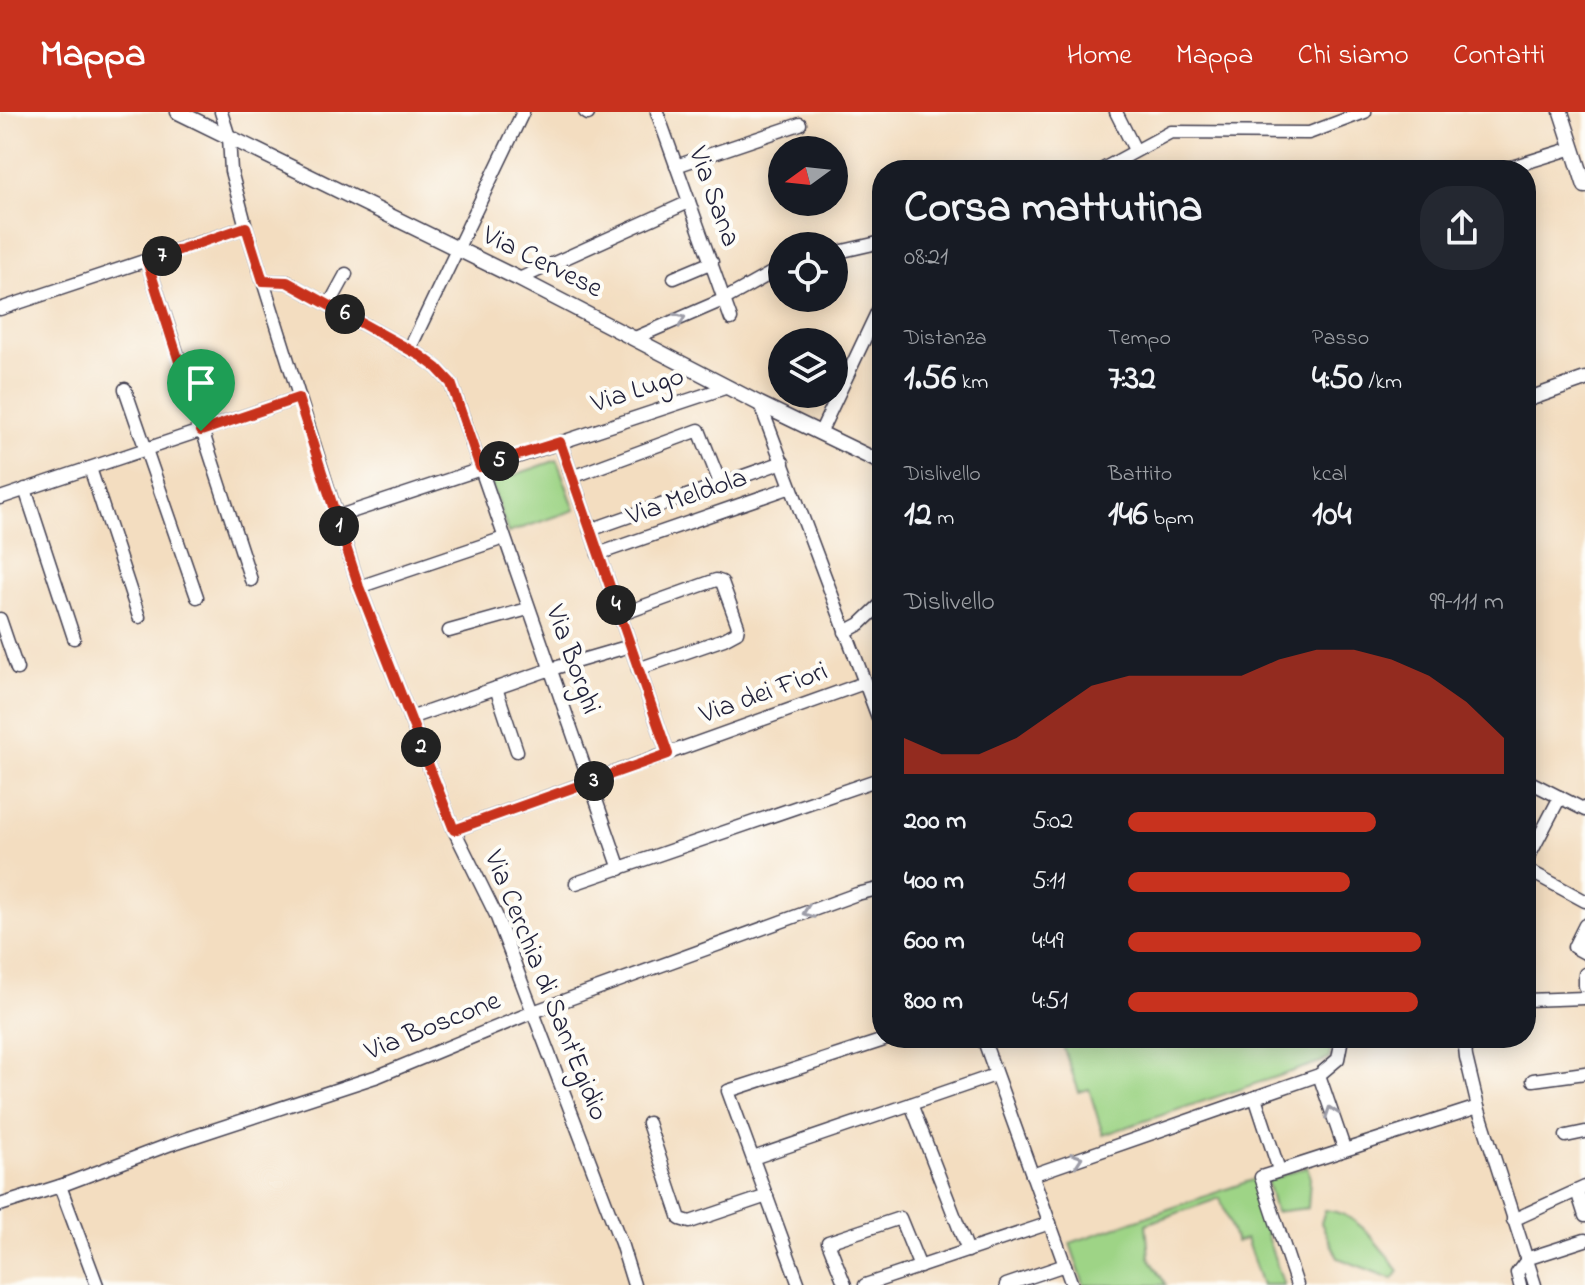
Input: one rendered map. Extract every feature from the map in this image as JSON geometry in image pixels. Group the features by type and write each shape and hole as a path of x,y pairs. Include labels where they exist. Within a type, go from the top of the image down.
{"main road":[{"name":"Via Cervese","path":"178,112 519,279 872,458"},
{"path":"1561,112 1585,186"},
{"path":"1536,396 1585,379"}],"street":[{"name":"Via Cerchia di Sant'Egidio","path":"221,112 229,137 231,171 246,227 359,587 454,830 496,915 621,1243 634,1285"},
{"path":"409,350 523,112"},
{"name":"Via Sana","path":"658,112 731,319"},
{"path":"1116,112 1135,150"},
{"path":"1120,160 1171,132 1309,133 1365,112"},
{"path":"676,166 800,124"},
{"path":"1534,160 1573,148"},
{"path":"519,279 689,202"},
{"path":"0,309 246,227"},
{"path":"848,250 872,244"},
{"path":"147,261 251,580"},
{"path":"674,278 712,262"},
{"path":"329,305 346,274"},
{"path":"635,338 725,299 768,275"},
{"name":"Via Borghi","path":"263,281 287,282 409,350 437,368 451,383 620,869"},
{"path":"820,433 872,323"},
{"name":"Via Lugo","path":"336,517 728,387"},
{"path":"125,389 197,597"},
{"path":"0,498 298,398"},
{"path":"760,404 872,703"},
{"path":"572,477 699,430 720,483"},
{"path":"560,442 668,754"},
{"path":"590,530 783,462"},
{"path":"90,468 139,617"},
{"name":"Via Meldola","path":"598,554 791,487"},
{"path":"25,489 74,638"},
{"path":"359,587 504,538"},
{"path":"619,615 716,580 722,582 725,588 738,626 737,632 638,669"},
{"path":"449,631 528,609"},
{"path":"845,632 872,613"},
{"path":"0,619 17,669"},
{"path":"410,718 551,669 630,646"},
{"name":"Via dei Fiori","path":"454,830 864,683"},
{"path":"496,688 517,751"},
{"path":"576,883 872,781"},
{"path":"1536,785 1585,810"},
{"path":"1536,843 1560,797"},
{"path":"1536,874 1585,901"},
{"name":"Via Boscone","path":"0,1205 171,1144 378,1076 533,1012 872,890"},
{"path":"1585,925 1574,947 1585,953"},
{"path":"1585,974 1585,986"},
{"path":"1536,1000 1585,998"},
{"path":"799,1285 728,1091 872,1044"},
{"path":"986,1048 1072,1285"},
{"path":"1032,1175 1319,1075 1338,1059 1340,1048"},
{"path":"1465,1048 1478,1107 1535,1285"},
{"path":"1533,1080 1585,1073"},
{"path":"753,1158 995,1075"},
{"path":"1319,1075 1344,1148"},
{"path":"1255,1097 1279,1170"},
{"path":"911,1104 968,1251"},
{"path":"1297,1285 1261,1177 1478,1107"},
{"path":"648,1123 680,1219 690,1222 767,1196"},
{"path":"1566,1136 1585,1132"},
{"path":"60,1186 97,1285"},
{"path":"1513,1220 1581,1189 1585,1216"},
{"path":"845,1285 828,1242 900,1218 920,1267"},
{"path":"865,1285 1050,1223"},
{"path":"1520,1285 1517,1273 1526,1260 1585,1240"},
{"path":"1006,1285 1065,1265"}],"green space":[{"path":"557,460 575,510 508,533 491,483"},
{"path":"1064,1048 1331,1048 1329,1059 1103,1135 1089,1089 1079,1092"},
{"path":"1307,1166 1310,1178 1308,1208 1275,1212 1267,1181"},
{"path":"1255,1179 1273,1231 1266,1234 1284,1285 1262,1285 1246,1239 1236,1242 1220,1198 1146,1224 1149,1257 1166,1285 1084,1285 1070,1243"},
{"path":"1325,1210 1348,1217 1367,1232 1399,1271 1393,1279 1338,1258 1321,1223"}],"route":[{"path":"246,227 263,281 287,282 421,356 437,368 451,383 480,467 560,442 668,754 454,830 359,587 298,398 201,431 147,261 246,227"}]}
